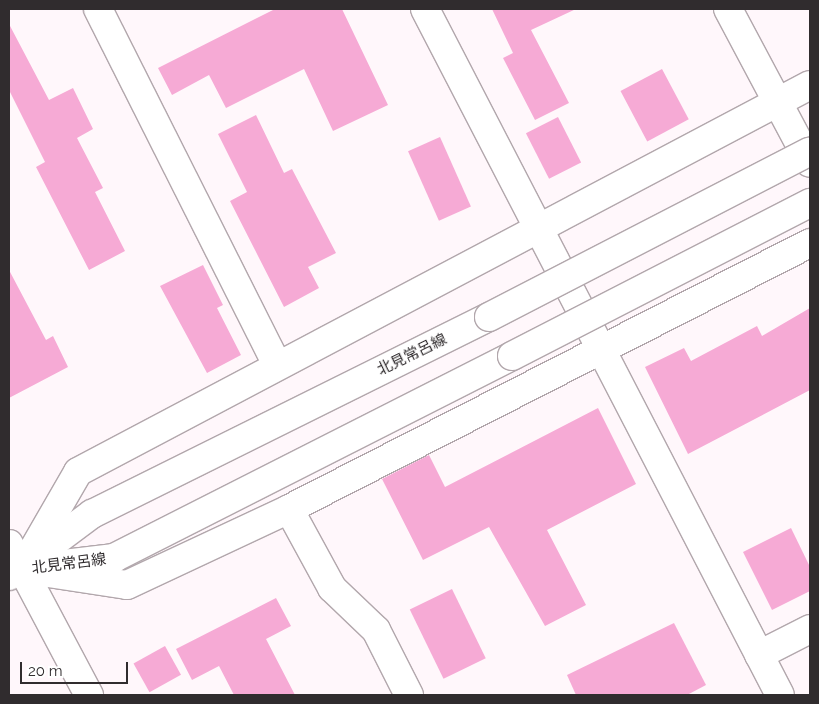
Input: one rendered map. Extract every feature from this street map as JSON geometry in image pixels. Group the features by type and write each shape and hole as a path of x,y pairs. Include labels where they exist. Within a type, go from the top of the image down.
{"street":[{"path":"98,9 277,365"},
{"path":"425,9 780,695"},
{"path":"728,9 810,163"},
{"path":"15,573 78,472 537,226 810,85"},
{"name":"北見常呂線","path":"15,573 92,514 489,317 810,151"},
{"name":"北見常呂線","path":"15,573 114,558 810,203"},
{"path":"15,573 126,585 289,509 810,243"},
{"path":"289,509 332,588 376,630 409,695"},
{"path":"9,544 15,573 89,695"},
{"path":"759,655 810,629"}],"building":[{"path":"275,9 342,9 388,105 333,131 304,69 226,108 209,75 172,95 158,68"},
{"path":"492,9 576,9 531,30 569,103 535,120 503,58 513,53"},
{"path":"9,24 49,100 73,88 93,129 77,138 103,188 95,192 125,251 89,270 36,167 45,162 9,90"},
{"path":"662,69 689,119 647,141 621,91"},
{"path":"256,115 284,173 292,169 336,253 308,267 319,288 284,307 230,201 247,192 218,134"},
{"path":"558,117 581,162 549,179 526,133"},
{"path":"440,137 471,206 439,221 408,151"},
{"path":"203,265 223,305 217,308 241,355 207,373 160,286"},
{"path":"9,270 46,340 53,336 68,367 9,398"},
{"path":"810,308 810,390 688,454 645,367 684,348 691,361 757,326 762,336"},
{"path":"598,408 636,484 547,530 586,605 545,626 489,527 423,560 382,479 429,455 445,487"},
{"path":"791,528 810,567 810,591 772,610 743,552"},
{"path":"452,589 486,658 444,679 410,610"},
{"path":"276,598 291,626 266,639 295,695 234,695 219,666 192,680 176,649"},
{"path":"674,623 706,685 687,695 576,695 567,675"},
{"path":"165,646 181,675 150,692 134,663"}]}
